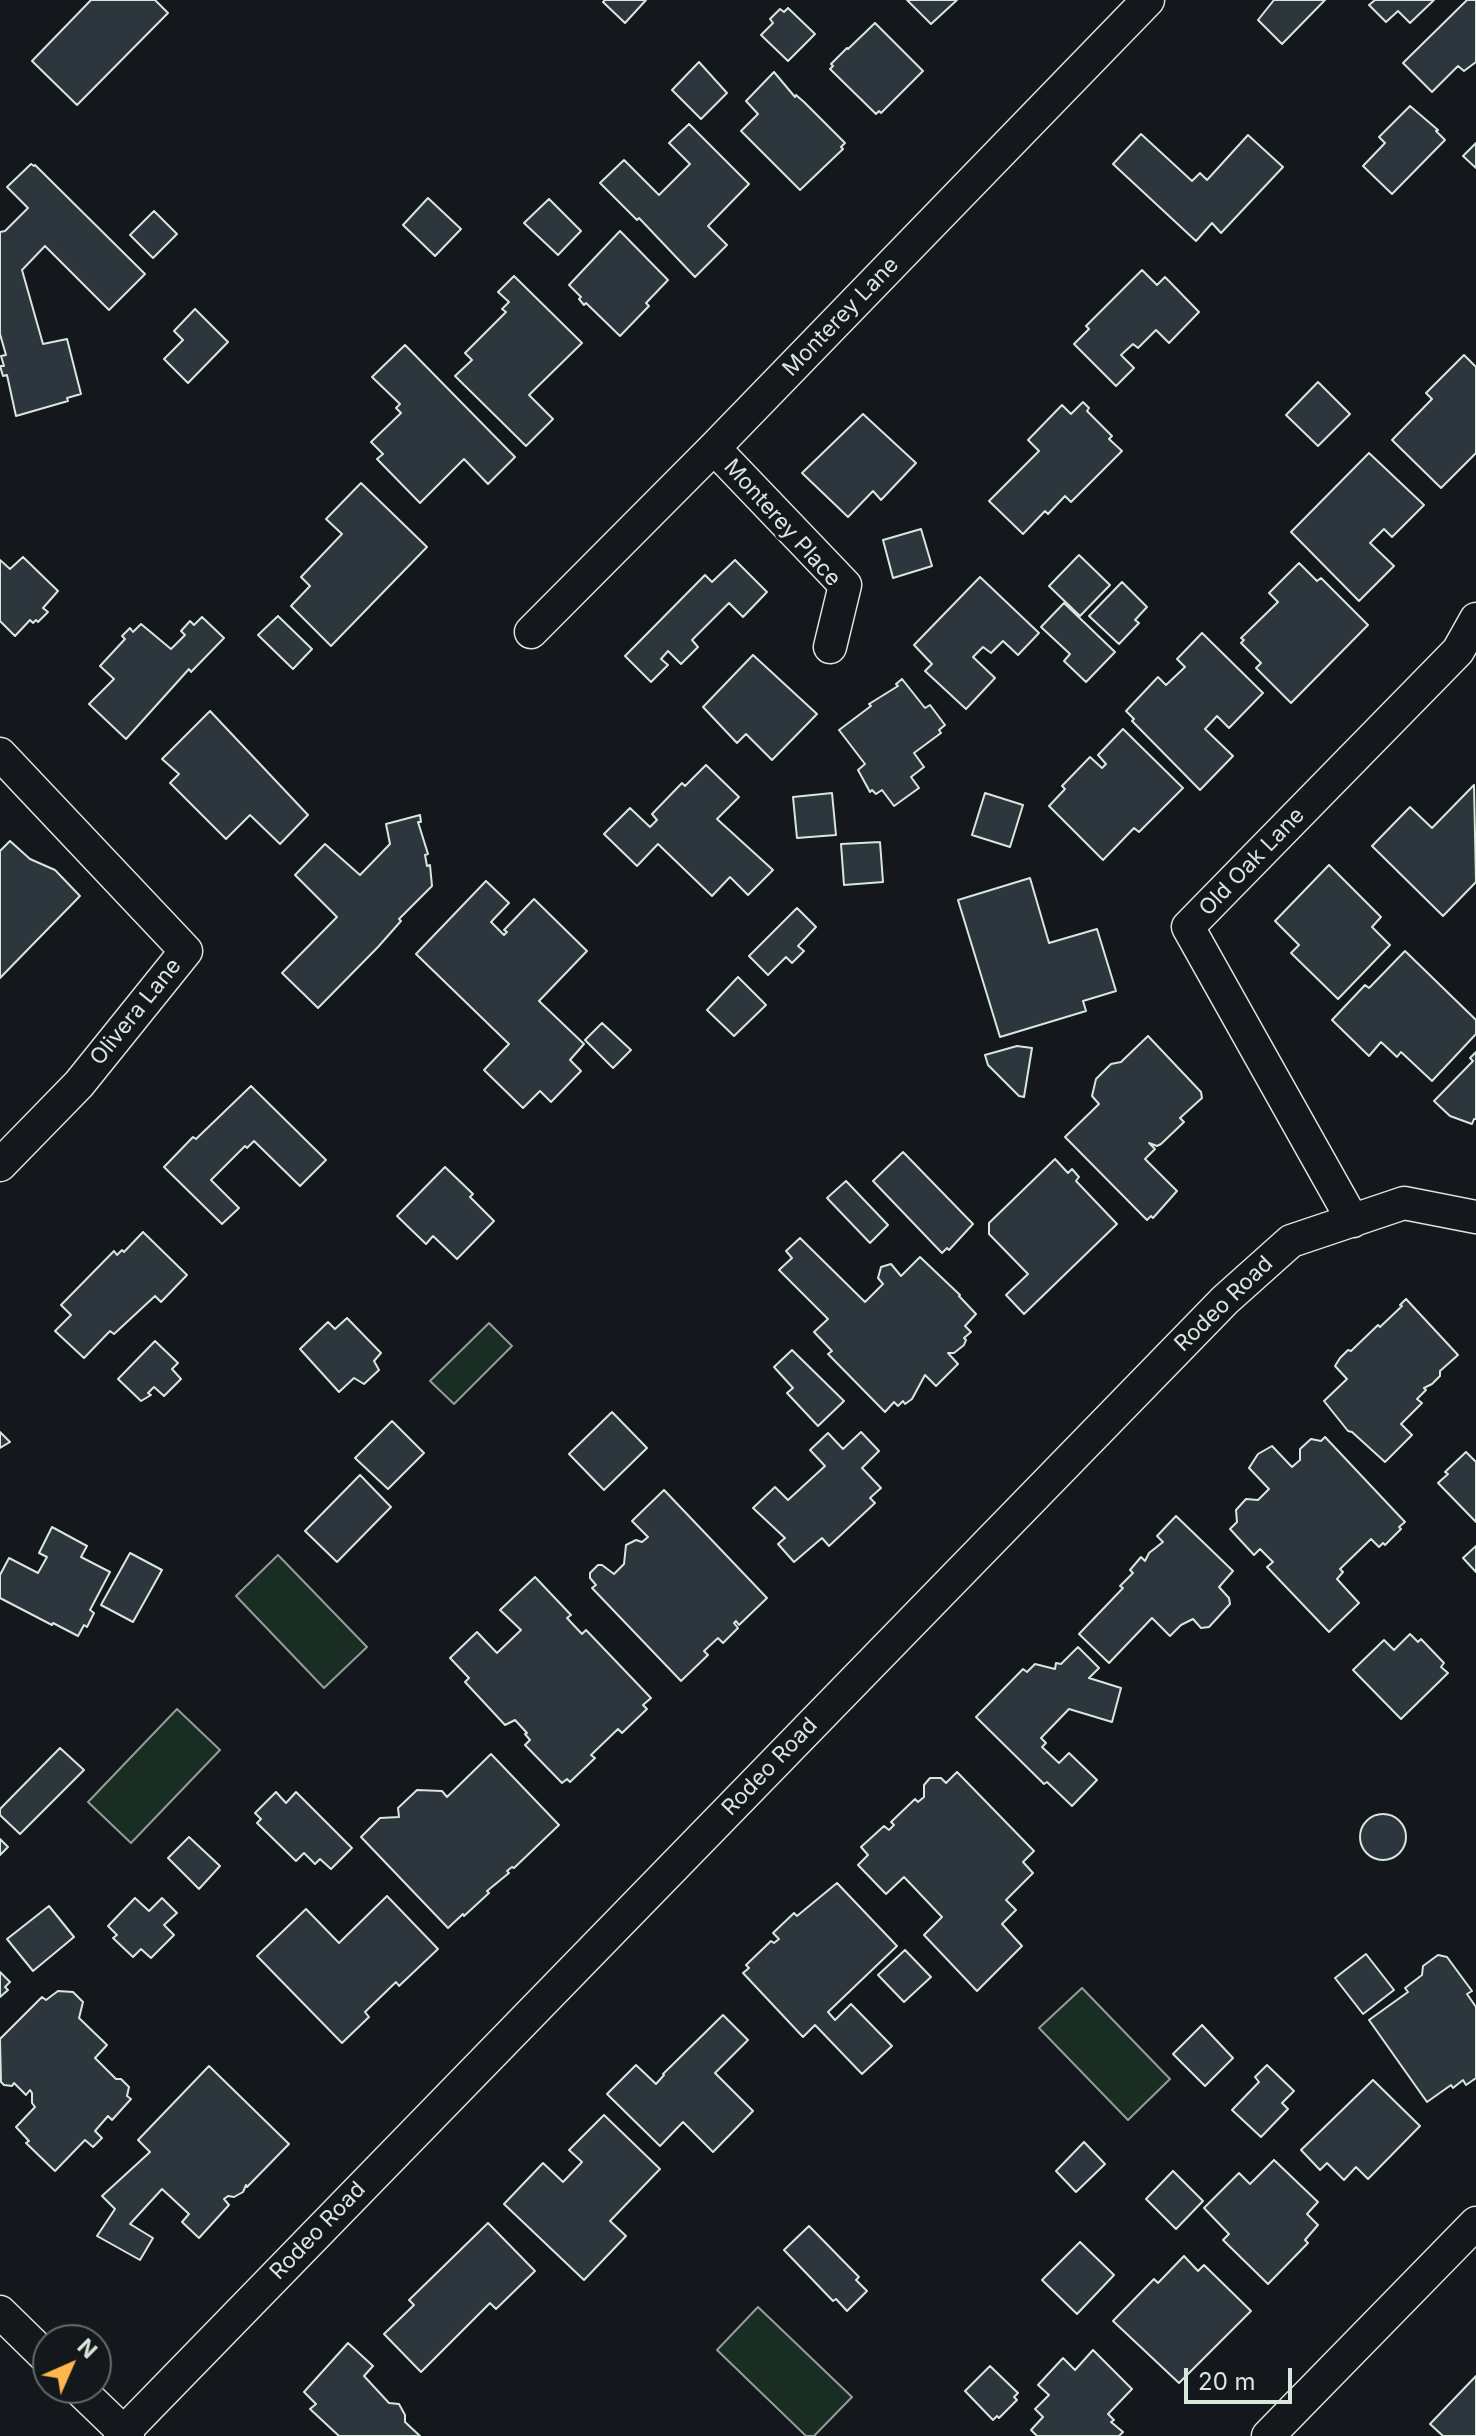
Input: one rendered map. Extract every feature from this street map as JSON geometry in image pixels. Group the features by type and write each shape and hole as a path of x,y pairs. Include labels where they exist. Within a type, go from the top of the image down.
{"street":[{"name":"Monterey Lane","path":"531,632 714,448 1148,0"},
{"name":"Monterey Place","path":"714,448 845,585 830,647"},
{"name":"Old Oak Lane","path":"1353,1221 1188,927 1458,651 1476,619"},
{"name":"Olivera Lane","path":"0,754 186,951 79,1084 0,1165"},
{"name":"Rodeo Road","path":"124,2435 1225,1300 1291,1241 1404,1203 1476,1217"},
{"path":"1268,2436 1476,2223"},
{"path":"0,2312 32,2343"},
{"path":"94,2404 124,2435"}],"green space":[{"path":"489,1323 512,1346 454,1404 430,1381"},
{"path":"278,1555 367,1647 324,1688 236,1596"},
{"path":"177,1709 220,1750 131,1843 88,1802"},
{"path":"1082,1988 1170,2079 1128,2120 1039,2028"},
{"path":"758,2307 852,2397 814,2436 806,2436 717,2350"}],"building":[{"path":"91,0 155,0 168,13 77,105 32,61"},
{"path":"646,0 625,23 603,2"},
{"path":"907,0 957,0 931,24"},
{"path":"1274,0 1325,0 1282,44 1258,20"},
{"path":"1375,0 1434,0 1410,23 1398,11 1386,22 1369,5"},
{"path":"1467,0 1476,0 1476,62 1464,71 1458,66 1432,92 1403,63"},
{"path":"788,8 815,34 788,61 761,35 773,23 770,19 780,9 784,12"},
{"path":"875,23 923,71 881,113 876,114 830,69 831,64"},
{"path":"699,62 727,93 701,119 672,90"},
{"path":"774,72 795,97 804,102 845,143 841,147 843,149 800,190 741,131 758,114 746,101"},
{"path":"1410,106 1445,140 1392,194 1363,166 1385,143 1379,137"},
{"path":"689,124 749,184 708,226 727,245 695,277 639,218 637,220 600,183 624,160 659,195 690,164 669,143"},
{"path":"1141,134 1192,181 1200,173 1207,180 1248,135 1283,167 1221,233 1212,223 1196,241 1113,164"},
{"path":"1476,143 1476,168 1463,156"},
{"path":"31,164 145,274 109,310 45,246 22,270 43,344 67,339 81,394 67,398 68,401 16,416 7,375 3,376 0,366 4,366 1,356 6,355 0,334 0,232 5,231 28,208 7,187"},
{"path":"428,198 461,229 435,256 403,225"},
{"path":"549,199 581,231 558,255 524,223"},
{"path":"154,211 177,234 153,258 130,235"},
{"path":"620,231 668,280 646,303 649,306 620,336 586,303 584,305 569,285"},
{"path":"1142,270 1157,285 1165,277 1199,312 1169,343 1156,330 1138,348 1133,344 1121,355 1134,368 1116,386 1074,344 1089,329 1086,326"},
{"path":"514,276 582,343 529,395 553,419 526,446 455,376 472,360 465,353 506,312 502,309 509,302 498,292"},
{"path":"195,309 228,342 188,383 164,359 183,340 174,331"},
{"path":"405,345 515,457 488,484 464,459 420,503 377,459 383,454 371,442 401,413 396,408 400,404 372,377"},
{"path":"1464,355 1476,367 1476,453 1441,488 1392,440 1432,399 1426,393"},
{"path":"1318,382 1350,414 1318,446 1286,415"},
{"path":"1083,402 1089,408 1087,411 1112,436 1109,439 1122,451 1071,502 1065,496 1023,534 989,501 1039,451 1028,440 1062,405 1071,414"},
{"path":"863,414 916,463 881,500 873,491 848,517 802,473"},
{"path":"1369,453 1424,505 1392,537 1384,529 1370,543 1394,566 1359,601 1291,532"},
{"path":"361,483 427,547 331,646 291,606 310,586 301,577 342,534 326,519"},
{"path":"921,529 932,566 893,578 883,540"},
{"path":"1079,555 1110,585 1080,616 1049,586"},
{"path":"23,557 58,591 43,608 48,612 38,622 30,620 15,636 0,621 0,560 10,569"},
{"path":"735,560 767,592 743,617 729,603 692,640 698,647 681,664 668,651 661,659 668,665 651,682 625,656 705,575 712,582"},
{"path":"1299,563 1317,581 1321,578 1368,625 1291,703 1256,668 1261,663 1241,643 1244,640 1241,638 1278,602 1269,593"},
{"path":"980,577 1039,633 1018,655 1003,641 991,653 983,647 973,657 995,678 966,709 925,671 932,664 914,645"},
{"path":"1122,582 1147,607 1135,620 1139,623 1119,644 1089,616"},
{"path":"1064,603 1115,652 1086,682 1064,661 1070,654 1041,627"},
{"path":"278,616 312,649 293,669 258,635"},
{"path":"202,617 224,638 191,672 189,669 126,739 89,704 114,679 100,666 125,639 122,636 130,628 133,632 141,624 171,649 185,635 181,631 190,621 194,625"},
{"path":"1202,633 1263,693 1229,728 1217,716 1205,729 1233,756 1200,790 1132,721 1134,719 1126,711 1158,677 1166,685 1185,667 1177,659"},
{"path":"753,655 817,714 772,760 746,734 737,743 703,707"},
{"path":"902,679 925,708 930,705 945,725 939,730 941,733 914,753 924,767 911,777 919,788 894,806 882,790 876,794 872,790 870,792 858,770 865,764 839,730 871,706 869,704 898,686 896,684"},
{"path":"210,711 308,815 280,844 250,815 226,839 170,783 179,774 162,759"},
{"path":"1123,729 1183,788 1139,832 1134,828 1103,860 1049,806 1065,789 1062,786 1090,757 1102,768 1106,764 1098,755"},
{"path":"706,765 739,797 717,819 773,870 748,895 730,877 712,896 658,844 637,866 604,834 630,808 650,827 657,820 652,814 682,783 685,786"},
{"path":"1474,785 1476,882 1443,916 1372,846 1410,807 1432,828"},
{"path":"832,793 836,835 797,838 793,797"},
{"path":"985,793 1023,805 1010,847 972,835"},
{"path":"420,815 421,822 418,822 428,854 425,855 427,866 430,865 432,886 318,1008 282,973 337,917 295,875 325,844 360,875 390,844 386,824"},
{"path":"10,841 30,859 55,870 80,896 0,978 0,851"},
{"path":"880,842 883,882 844,885 841,844"},
{"path":"1329,865 1381,917 1372,927 1390,945 1338,999 1291,953 1299,945 1275,921"},
{"path":"1030,878 1049,943 1097,929 1116,991 1083,1001 1086,1011 1000,1037 958,900"},
{"path":"486,881 509,903 491,922 504,935 507,932 504,930 534,899 587,951 539,1001 584,1044 570,1060 581,1071 551,1102 540,1091 523,1108 484,1070 509,1044 416,954"},
{"path":"797,908 816,927 798,946 804,951 792,963 786,957 768,975 749,956"},
{"path":"1405,951 1476,1020 1476,1034 1432,1081 1401,1052 1397,1057 1381,1042 1369,1056 1332,1020 1365,985 1369,988"},
{"path":"738,977 766,1005 734,1036 707,1010"},
{"path":"602,1023 631,1050 613,1068 585,1040"},
{"path":"1148,1036 1201,1092 1202,1098 1180,1118 1184,1122 1161,1144 1149,1143 1155,1149 1145,1159 1177,1191 1153,1218 1151,1216 1147,1220 1065,1137 1099,1104 1092,1096 1096,1079 1111,1064 1121,1062"},
{"path":"1017,1046 1032,1048 1024,1097 1019,1096 988,1065 985,1055"},
{"path":"1476,1052 1476,1119 1472,1124 1450,1116 1434,1101 1473,1061 1470,1058"},
{"path":"251,1086 326,1160 300,1186 254,1141 247,1148 245,1146 211,1180 239,1208 222,1224 164,1167"},
{"path":"903,1152 973,1224 949,1250 947,1248 942,1253 873,1181"},
{"path":"1055,1159 1068,1173 1072,1169 1079,1177 1076,1181 1117,1224 1024,1314 1006,1295 1028,1274 989,1234 989,1223"},
{"path":"445,1167 473,1194 470,1197 494,1221 457,1259 433,1236 426,1244 397,1216"},
{"path":"846,1181 888,1225 870,1243 827,1198"},
{"path":"143,1232 187,1275 161,1302 155,1296 114,1334 110,1331 84,1358 55,1331 71,1315 61,1305 114,1251 117,1255 122,1250 124,1252"},
{"path":"800,1238 865,1302 883,1284 878,1278 881,1267 891,1264 901,1276 920,1257 976,1314 965,1326 971,1332 964,1338 964,1345 954,1353 948,1353 958,1364 936,1386 925,1375 912,1399 898,1406 894,1402 885,1412 828,1354 832,1351 814,1332 828,1319 779,1270 792,1258 786,1251"},
{"path":"1406,1299 1458,1355 1440,1371 1440,1376 1432,1384 1424,1388 1426,1390 1417,1399 1422,1403 1401,1424 1412,1435 1385,1462 1348,1431 1324,1401 1347,1379 1335,1366 1340,1358 1378,1325 1380,1327"},
{"path":"347,1318 381,1353 374,1361 379,1370 364,1384 354,1378 339,1392 300,1349 328,1322 335,1329"},
{"path":"155,1341 178,1363 172,1369 181,1379 164,1396 154,1387 148,1393 151,1395 141,1401 118,1379"},
{"path":"792,1350 844,1401 818,1426 787,1393 793,1388 774,1367"},
{"path":"612,1412 647,1448 604,1490 569,1454"},
{"path":"392,1421 424,1453 388,1489 355,1458"},
{"path":"0,1432 10,1442 0,1448"},
{"path":"861,1432 879,1451 862,1468 881,1488 870,1498 875,1503 829,1546 822,1538 794,1562 778,1544 785,1538 753,1508 775,1487 788,1500 825,1466 810,1450 828,1433 843,1449"},
{"path":"1325,1437 1405,1522 1385,1545 1383,1543 1379,1547 1371,1539 1340,1569 1343,1572 1337,1579 1359,1603 1329,1632 1267,1567 1273,1562 1260,1549 1254,1555 1230,1529 1237,1522 1236,1510 1246,1499 1258,1500 1269,1489 1249,1468 1258,1454 1272,1446 1292,1467 1300,1460 1300,1449 1311,1439 1321,1441"},
{"path":"1466,1452 1476,1462 1476,1522 1438,1483"},
{"path":"360,1475 391,1507 337,1562 305,1531"},
{"path":"664,1490 767,1598 739,1625 736,1621 734,1623 738,1628 723,1643 718,1638 704,1651 708,1655 681,1681 592,1588 596,1585 590,1578 590,1573 598,1565 614,1574 624,1564 626,1545 636,1540 642,1542 648,1537 632,1521"},
{"path":"1176,1516 1233,1571 1219,1587 1229,1598 1230,1604 1209,1627 1201,1628 1193,1619 1170,1636 1152,1618 1109,1663 1079,1634 1123,1588 1120,1586 1133,1573 1130,1570 1141,1557 1145,1561 1149,1553 1163,1542 1157,1536"},
{"path":"52,1527 87,1546 81,1557 110,1572 90,1610 94,1613 87,1627 84,1625 78,1636 0,1598 0,1575 9,1558 38,1573 47,1557 39,1553"},
{"path":"1476,1546 1476,1572 1463,1558"},
{"path":"130,1553 162,1570 133,1622 101,1605"},
{"path":"535,1577 571,1615 567,1618 582,1634 586,1630 651,1698 643,1705 647,1709 622,1733 618,1729 591,1755 595,1758 570,1782 567,1779 562,1783 525,1745 530,1740 515,1720 505,1725 465,1682 469,1678 450,1658 477,1632 497,1653 521,1630 500,1610"},
{"path":"1410,1634 1418,1642 1421,1639 1444,1663 1441,1667 1448,1673 1401,1719 1353,1670 1384,1640 1394,1650"},
{"path":"1078,1647 1099,1668 1089,1678 1121,1688 1112,1722 1069,1709 1041,1738 1046,1743 1042,1747 1059,1763 1069,1753 1097,1780 1072,1806 1047,1782 1044,1784 976,1717 1023,1669 1027,1672 1035,1664 1055,1669 1056,1663 1061,1664"},
{"path":"60,1748 84,1770 20,1834 0,1815 0,1809"},
{"path":"491,1754 559,1825 448,1928 361,1837 380,1818 399,1817 398,1808 417,1790 442,1791 447,1797"},
{"path":"957,1772 1034,1851 1023,1862 1033,1873 1006,1900 1016,1910 1002,1924 1022,1946 977,1991 924,1935 942,1917 904,1877 886,1894 858,1865 868,1855 861,1847 884,1826 889,1830 894,1825 891,1822 915,1799 918,1802 924,1797 924,1785 930,1778 941,1778 946,1783"},
{"path":"276,1792 286,1803 296,1792 352,1848 331,1869 320,1859 315,1864 304,1853 296,1861 257,1823 261,1819 255,1813"},
{"path":"1383,1814 1399,1821 1406,1837 1399,1853 1383,1860 1367,1853 1360,1837 1367,1821"},
{"path":"189,1837 220,1866 199,1889 168,1858"},
{"path":"0,1839 8,1847 0,1855"},
{"path":"837,1883 897,1946 828,2012 835,2020 851,2004 892,2046 862,2074 815,2025 803,2037 743,1973 749,1968 746,1965 771,1941 774,1943 779,1939 773,1933 794,1913 797,1916"},
{"path":"387,1896 438,1949 399,1986 396,1982 365,2012 369,2017 342,2043 257,1956 306,1909 339,1943"},
{"path":"135,1898 149,1911 162,1898 177,1913 164,1925 174,1935 151,1958 141,1949 133,1957 113,1938 117,1935 108,1926"},
{"path":"49,1906 74,1937 33,1971 7,1939"},
{"path":"905,1950 931,1977 904,2002 878,1975"},
{"path":"1366,1954 1394,1990 1363,2014 1335,1978"},
{"path":"1438,1955 1447,1957 1472,1991 1467,1994 1476,2007 1476,2078 1466,2085 1463,2080 1453,2088 1451,2085 1427,2102 1369,2020 1408,1992 1405,1988 1422,1975 1423,1966"},
{"path":"0,1972 10,1982 5,1987 8,1990 0,1997"},
{"path":"58,1991 73,1992 83,2002 79,2018 107,2045 95,2058 129,2087 127,2096 131,2099 112,2120 108,2116 95,2131 102,2138 93,2147 85,2140 55,2171 26,2143 29,2141 16,2127 35,2107 30,2090 26,2095 14,2083 12,2086 1,2082 0,2039 42,1997 46,2000"},
{"path":"723,2015 748,2040 715,2073 753,2111 713,2152 683,2122 660,2146 607,2094 636,2065 656,2084"},
{"path":"1202,2025 1233,2058 1205,2086 1173,2054"},
{"path":"1267,2065 1294,2091 1282,2103 1288,2109 1261,2137 1232,2110 1259,2082 1255,2077"},
{"path":"209,2066 289,2144 246,2185 243,2192 224,2199 229,2205 199,2238 182,2222 189,2214 162,2189 130,2224 153,2238 140,2260 97,2236 115,2209 102,2196 150,2152 138,2140"},
{"path":"1373,2080 1420,2126 1368,2179 1356,2167 1344,2180 1327,2163 1320,2170 1301,2150"},
{"path":"604,2115 660,2169 610,2221 626,2236 584,2280 504,2204 543,2163 563,2182 582,2162 569,2150"},
{"path":"1084,2142 1105,2164 1076,2192 1056,2171"},
{"path":"1274,2160 1318,2202 1307,2214 1318,2225 1305,2240 1308,2243 1268,2284 1223,2240 1229,2234 1204,2208 1239,2173 1250,2184"},
{"path":"1173,2171 1203,2201 1176,2229 1146,2199"},
{"path":"488,2223 535,2271 496,2309 490,2303 421,2372 384,2334 414,2305 409,2300"},
{"path":"809,2226 859,2277 856,2280 867,2291 847,2311 836,2299 833,2301 784,2250"},
{"path":"1080,2242 1114,2275 1077,2314 1042,2280"},
{"path":"1184,2256 1198,2271 1204,2265 1251,2311 1179,2383 1113,2321 1154,2279 1158,2283"},
{"path":"348,2343 373,2366 364,2376 389,2403 399,2404 405,2422 420,2436 339,2436 310,2409 316,2404 304,2392"},
{"path":"1093,2350 1132,2389 1108,2414 1114,2420 1111,2422 1123,2432 1119,2436 1037,2436 1031,2430 1043,2417 1035,2409 1049,2395 1038,2385 1063,2358 1075,2370"},
{"path":"990,2366 1018,2393 1014,2397 1017,2400 993,2420 965,2391"},
{"path":"1476,2376 1476,2436 1443,2436 1430,2424"}]}
